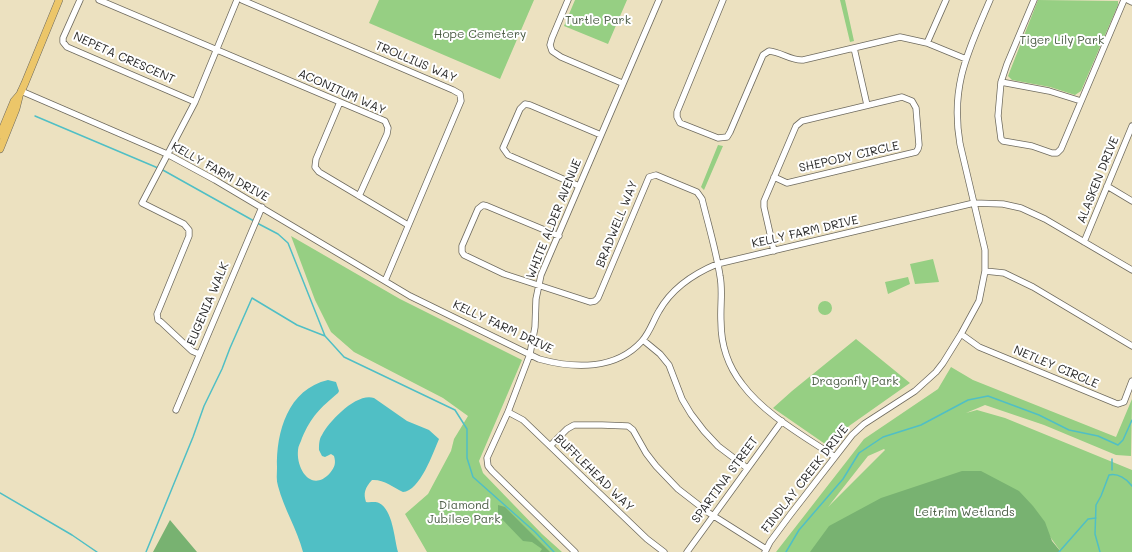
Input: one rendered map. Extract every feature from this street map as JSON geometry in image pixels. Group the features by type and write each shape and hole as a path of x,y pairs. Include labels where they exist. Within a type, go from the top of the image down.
{"main road":[{"path":"0,149 18,103 20,93 60,0"},
{"path":"0,135 14,101 20,93"}],"street":[{"name":"NEPETA CRESCENT","path":"80,0 63,38 64,44 67,47 195,102"},
{"path":"99,0 216,50"},
{"path":"199,354 192,351 158,320 156,314 189,236 189,230 184,224 142,203 195,102 237,0"},
{"name":"TROLLIUS WAY","path":"242,0 460,94 461,101 385,281"},
{"path":"568,0 552,38 550,45 552,50 561,57 622,83"},
{"name":"WHITE ALDER AVENUE","path":"575,552 488,466 488,458 508,412 530,354 535,327 538,285 541,275 602,135 622,83 659,0"},
{"path":"723,0 676,112 680,123 718,138 727,137 730,132 763,55 769,51 797,60 900,37 927,43 966,59"},
{"path":"927,43 946,0"},
{"name":"FINDLAY CREEK DRIVE","path":"766,551 790,515 852,436 864,424 915,391 936,372 961,334 979,301 985,271 985,250 957,127 958,88 966,59 990,0"},
{"path":"1034,0 1006,69 1002,82 998,116 1001,139 1006,142 1032,146 1052,153 1057,153 1061,149 1124,0"},
{"path":"1128,0 1132,2"},
{"path":"854,48 867,105"},
{"name":"ACONITUM WAY","path":"216,50 385,121 388,128 359,196"},
{"path":"1002,82 1049,91 1081,102"},
{"name":"KELLY FARM DRIVE","path":"20,93 167,154 262,207 410,296 539,359 556,363 572,365 603,364 623,357 643,340 663,305 676,289 692,277 717,264 974,203 1003,204 1021,208 1045,219 1132,270"},
{"name":"SHEPODY CIRCLE","path":"774,177 787,183 916,152 919,145 916,108 912,102 902,97 802,121 796,126 774,177 764,201 774,251"},
{"path":"340,102 316,159 315,167 319,172 408,225"},
{"path":"579,186 508,155 505,152 503,148 520,109 525,104 530,105 602,135"},
{"name":"ALASKEN DRIVE","path":"1084,242 1132,126"},
{"name":"BRADWELL WAY","path":"538,285 590,302 595,301 598,298 647,179 652,175 656,175 697,192 700,195 720,276 721,330 725,354 737,378 749,393 769,412 835,457"},
{"path":"1107,186 1132,201"},
{"path":"538,285 504,274 464,255 462,252 462,246 478,209 483,205 559,236"},
{"name":"EUGENIA WALK","path":"176,410 262,207"},
{"path":"985,271 1004,272 1033,286 1132,346"},
{"name":"NETLEY CIRCLE","path":"961,334 979,346 1118,404 1124,402 1132,381"},
{"path":"643,340 660,354 669,365 682,399 704,431 718,446 747,468"},
{"name":"BUFFLEHEAD WAY","path":"508,412 523,420 647,539 664,552"},
{"name":"SPARTINA STREET","path":"687,552 782,421"},
{"path":"550,446 567,429 574,425 628,426 633,430 646,453 667,478 691,500 766,551"}],"green space":[{"name":"Hope Cemetery","path":"379,0 534,0 500,79 369,23"},
{"name":"Turtle Park","path":"575,0 627,0 608,44 564,26"},
{"path":"840,0 845,0 854,41 850,42"},
{"name":"Tiger Lily Park","path":"1038,0 1118,1 1118,5 1081,91 1075,95 1050,87 1012,80 1008,76"},
{"path":"718,145 723,146 704,190 701,187"},
{"name":"Diamond Jubilee Park","path":"291,236 400,299 522,360 479,461 483,473 542,534 562,552 427,552 405,514 428,494 451,451 454,439 468,416 443,398 354,352 331,332 315,300"},
{"path":"933,259 939,282 915,284 910,264"},
{"path":"908,277 910,284 888,294 885,282"},
{"path":"822,301 828,301 832,305 832,311 828,315 822,315 818,311 818,305"},
{"name":"Dragonfly Park","path":"856,339 910,383 849,426 831,447 773,408"},
{"path":"951,367 973,380 1116,437 1132,399 1131,456 1116,455 1044,425 985,405 966,413 977,410 1005,418 1132,470 1132,552 1061,552 1033,513 838,552 776,552 864,439 938,389","holes":["884,449 885,450 828,507 868,456"]},
{"name":"Leitrim Wetlands","path":"962,471 981,471 1019,491 1045,522 1052,541 1061,552 810,552 829,526 881,498"},
{"path":"498,505 505,507 550,552 540,552 542,549 532,542 523,541 498,515"},
{"path":"170,520 197,552 153,552"}],"water":[{"path":"328,380 336,382 339,391 313,418 305,431 298,448 298,458 302,471 311,480 317,481 323,479 330,473 335,465 334,456 331,454 325,457 322,456 319,450 319,442 321,437 331,422 344,409 360,399 367,397 374,398 407,421 429,430 439,439 425,470 415,485 409,490 403,492 384,482 372,480 365,491 366,502 379,503 387,512 392,525 398,552 303,552 277,484 277,454 279,440 287,414 294,402 303,392 314,385"}],"waterway":[{"path":"35,116 158,168"},
{"path":"161,169 254,221"},
{"path":"257,223 278,234 288,243 325,336 344,357 455,410 467,429 467,458 473,477 535,532 554,552"},
{"path":"146,552 193,437 204,406 222,369 252,298 297,325 325,336"},
{"path":"786,552 799,530 843,479 859,453 883,437 921,425 968,400 988,396 1039,415 1069,430 1098,436 1118,445 1123,440 1132,420"},
{"path":"1112,459 1112,470"},
{"path":"1100,552 1095,534 1096,505 1109,475 1122,477 1132,486"},
{"path":"0,493 72,535 97,552"},
{"path":"1059,552 1088,519 1096,518"}]}
